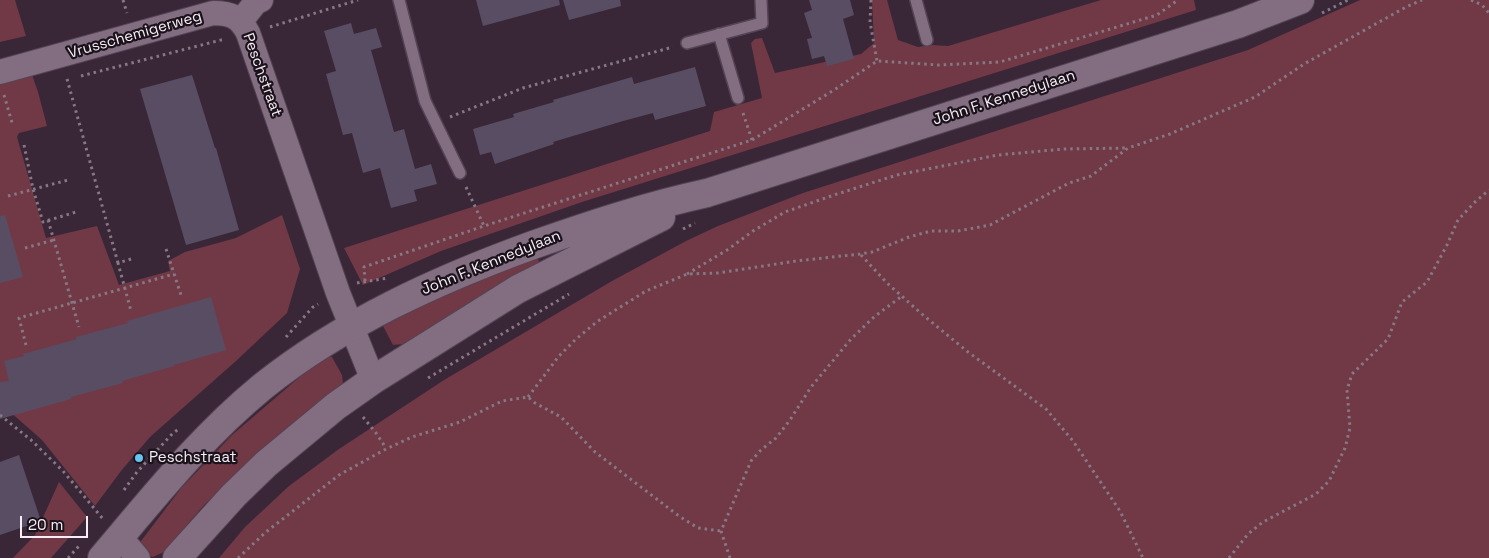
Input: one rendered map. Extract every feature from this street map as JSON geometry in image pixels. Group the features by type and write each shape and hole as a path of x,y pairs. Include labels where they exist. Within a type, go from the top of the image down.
{"street":[{"path":"245,27 256,2 261,0"},
{"name":"John F. Kennedylaan","path":"102,558 111,528 264,386 352,327 445,278 597,223 706,193 1229,27 1307,8"},
{"name":"Vrusschemigerweg","path":"1,88 213,13 225,13 235,16 245,27"},
{"name":"Peschstraat","path":"245,27 338,293 373,380"},
{"name":"John F. Kennedylaan","path":"177,558 266,464 336,406 373,380 518,289 706,193"},
{"path":"111,528 138,558"}],"lane":[{"path":"399,0 425,101 460,173"},
{"path":"687,43 762,23 761,0"},
{"path":"916,0 927,40"},
{"path":"719,34 738,98"}],"path":[{"path":"59,82 245,27 358,0"},
{"path":"871,0 870,22 877,61"},
{"path":"365,281 364,268 484,226 752,140 834,90 877,61 940,65 1000,62 1157,15 1178,0"},
{"path":"1307,8 1348,0"},
{"path":"238,558 266,532 339,475 412,437 460,422 502,401 528,397 559,356 576,338 598,321 646,291 687,274 786,212 897,175 998,155 1064,149 1128,148 1170,134 1255,97 1304,64 1422,0"},
{"path":"1470,0 1482,5 1489,13"},
{"path":"436,123 523,88 687,43"},
{"path":"67,80 131,311"},
{"path":"1,88 12,93"},
{"path":"1,88 13,126"},
{"path":"738,98 752,140"},
{"path":"24,145 42,222 76,212"},
{"path":"687,274 727,272 860,254 872,252 931,231 958,230 990,225 1068,183 1091,176 1128,148"},
{"path":"460,173 484,226"},
{"path":"8,196 68,180"},
{"path":"1229,558 1248,534 1263,522 1316,494 1329,481 1345,448 1350,428 1347,390 1352,374 1388,339 1402,302 1427,282 1458,220 1489,190"},
{"path":"48,220 80,327"},
{"path":"680,230 696,223"},
{"path":"25,248 54,240"},
{"path":"166,249 181,295"},
{"path":"860,254 902,296 968,352 1046,409 1074,441 1120,511 1143,558"},
{"path":"118,263 131,259"},
{"path":"26,344 19,318 174,274"},
{"path":"426,379 576,289"},
{"path":"730,558 721,531 751,462 761,450 776,438 811,387 851,339 874,317 902,296"},
{"path":"287,336 302,359"},
{"path":"528,397 535,403 561,417 596,452 679,516 698,528 721,531"},
{"path":"336,406 350,425 370,412"},
{"path":"0,415 31,440 63,471 111,528"},
{"path":"363,417 386,449"}],"shaded area":[{"path":"0,0 15,0 26,36 0,42"},
{"path":"872,0 887,0 898,40 918,47 932,45 948,46 1101,0 1194,0 1196,10 582,202 441,251 363,285 344,248 710,131 714,112 762,98 751,43 755,39 762,38 775,73 861,54 874,43"},
{"path":"1360,0 1489,0 1489,558 219,558 245,527 289,486 339,449 444,380 612,281 686,241 718,226 803,193 1248,50"},
{"path":"30,69 47,126 19,133 17,137 46,238 97,226 119,285 170,271 168,261 185,252 236,238 282,215 300,269 287,313 150,437 95,506 42,440 0,403 0,78"},
{"path":"538,258 539,263 403,344 393,345 383,326 383,321 429,296"},
{"path":"323,357 332,357 342,375 344,392 298,420 204,505 164,552 153,557 145,556 138,545 182,487 232,435"},
{"path":"59,482 87,517 51,558 13,558 35,535"}],"building":[{"path":"476,0 559,0 560,5 483,26"},
{"path":"563,0 620,0 621,6 569,20"},
{"path":"809,0 850,0 854,15 843,19 854,59 827,66 824,56 812,59 807,39 812,38 804,13 812,10"},
{"path":"351,23 354,34 376,28 382,47 371,50 394,132 404,129 415,169 431,164 437,184 414,190 417,201 391,208 380,168 363,173 352,133 343,135 326,74 336,71 324,31"},
{"path":"695,67 706,106 655,120 653,113 623,121 553,142 554,144 495,164 491,152 480,155 473,129 514,117 513,114 554,102 553,100 632,77 634,84"},
{"path":"192,75 216,148 239,230 186,245 140,89"},
{"path":"5,215 23,277 0,283 0,216"},
{"path":"211,297 226,350 122,381 123,383 71,397 71,399 0,419 0,382 9,381 4,361 77,339 76,337 128,323 127,321"},
{"path":"19,455 41,521 0,535 0,462"}],"place":[{"name":"Peschstraat","path":"139,458"}]}
